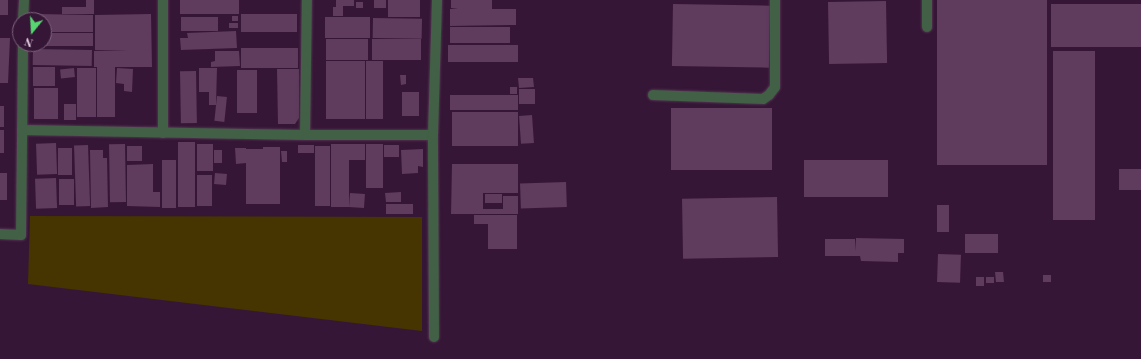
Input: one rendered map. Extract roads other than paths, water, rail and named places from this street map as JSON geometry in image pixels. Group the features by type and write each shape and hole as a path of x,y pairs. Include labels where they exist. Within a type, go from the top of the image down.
{"street":[{"path":"24,0 24,12"},
{"path":"163,133 164,0"},
{"path":"305,135 307,0"},
{"path":"434,337 433,135 437,0"},
{"path":"653,95 763,99 769,95 774,87 775,0"},
{"path":"927,0 927,27"},
{"path":"0,234 21,235 23,52"},
{"path":"22,130 305,135 433,135"}]}
